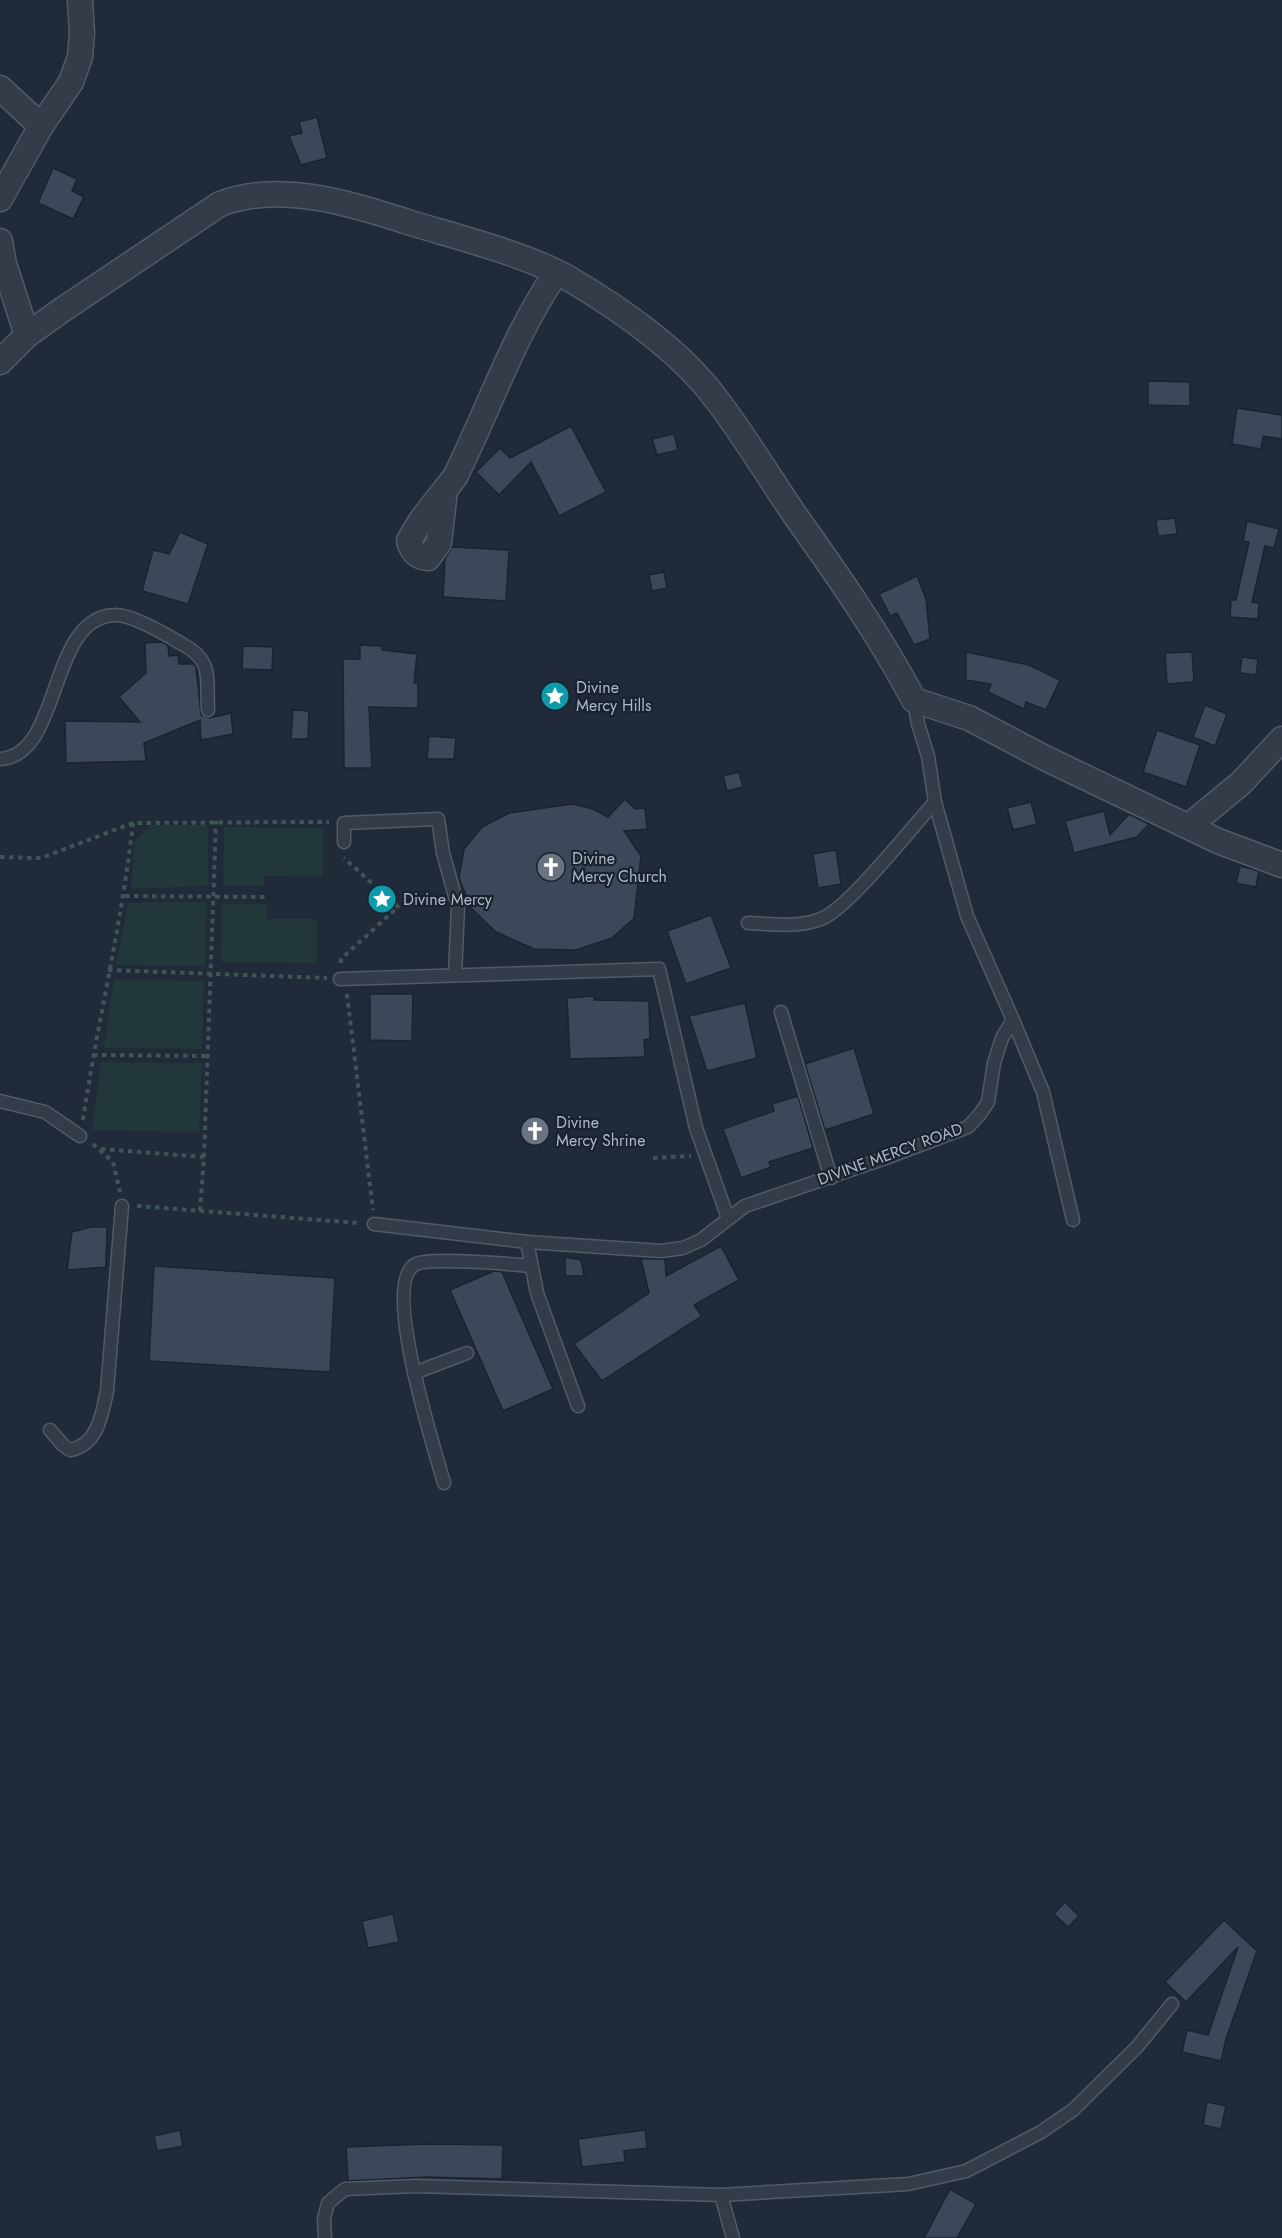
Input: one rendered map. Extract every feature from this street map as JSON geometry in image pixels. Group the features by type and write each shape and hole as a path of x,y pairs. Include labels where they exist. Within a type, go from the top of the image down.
{"street":[{"path":"0,199 41,126 71,82 80,57 82,33 80,0"},
{"path":"0,88 41,126"},
{"path":"0,362 27,335 220,204 244,195 280,193 378,212 480,244 556,273 624,314 671,353 716,399 858,604 914,700 969,718 1045,759 1218,841 1282,866"},
{"path":"0,241 4,264 27,335"},
{"path":"445,490 455,477 470,447 535,304 556,273"},
{"path":"1189,826 1241,783 1282,739"}],"lane":[{"path":"0,759 21,751 35,735 69,654 83,631 98,617 118,615 162,633 194,650 206,663 208,710"},
{"path":"914,700 918,724 928,756 934,802 967,916 1043,1092 1073,1220"},
{"path":"748,923 796,926 824,918 858,888 934,802"},
{"path":"344,842 344,823 438,819 443,853 458,907 455,975"},
{"path":"344,979 658,969 704,1155 728,1218"},
{"path":"781,1012 831,1178"},
{"name":"DIVINE MERCY ROAD","path":"374,1224 527,1242 661,1251 683,1248 701,1240 746,1206 953,1134 976,1120 990,1095 994,1063 1002,1038 1013,1020"},
{"path":"0,1101 45,1112 80,1136"},
{"path":"50,1430 70,1450 80,1448 95,1431 101,1417 107,1391 122,1206"},
{"path":"527,1242 530,1266 578,1406"},
{"path":"444,1483 408,1351 404,1282 417,1264 474,1262 530,1266"},
{"path":"414,1373 467,1353"},
{"path":"325,2238 324,2219 328,2203 345,2189 416,2186 721,2195 908,2184 966,2171 1041,2132 1073,2110 1137,2047 1172,2004"},
{"path":"721,2195 733,2238"}],"path":[{"path":"200,1211 216,821"},
{"path":"80,1136 108,970 125,896 133,822"},
{"path":"0,857 41,858 133,822 344,823"},
{"path":"341,959 398,907 344,859"},
{"path":"125,896 269,897"},
{"path":"108,970 344,979 374,1224 122,1206 117,1172 112,1162 100,1149 204,1157"},
{"path":"93,1055 207,1056"},
{"path":"653,1158 704,1155"}],"green space":[{"path":"151,825 208,825 208,886 131,889 134,842"},
{"path":"224,827 323,828 323,877 265,876 264,886 223,886"},
{"path":"207,902 205,966 116,965 128,903"},
{"path":"222,904 267,904 267,919 317,919 317,963 221,962"},
{"path":"114,980 204,981 202,1049 104,1048"},
{"path":"101,1062 202,1063 199,1132 92,1130"}],"building":[{"path":"317,117 327,158 301,165 289,136 302,133 299,122"},
{"path":"53,168 77,179 72,191 84,197 73,219 38,203"},
{"path":"1148,381 1190,382 1190,406 1148,405"},
{"path":"1237,408 1282,415 1282,439 1263,436 1261,449 1232,444"},
{"path":"571,426 606,492 559,516 531,462 499,495 476,472 500,448 510,458"},
{"path":"674,434 678,450 657,455 652,439"},
{"path":"1175,518 1177,534 1158,536 1156,520"},
{"path":"1247,521 1279,529 1274,548 1265,546 1252,602 1259,603 1258,619 1230,617 1231,600 1236,600 1249,542 1243,541"},
{"path":"180,532 208,544 188,604 142,591 153,550 169,554"},
{"path":"452,547 509,550 506,601 443,597 445,559"},
{"path":"664,572 667,588 652,591 649,575"},
{"path":"917,576 926,599 930,639 914,645 897,613 890,616 879,594"},
{"path":"162,642 168,646 169,656 178,655 179,664 194,664 196,667 201,715 209,718 231,713 233,734 201,740 200,720 144,743 146,761 66,763 65,721 140,722 119,697 146,673 145,643"},
{"path":"360,645 382,646 382,650 417,654 414,683 418,683 418,708 369,707 372,768 344,768 343,659 360,659"},
{"path":"243,646 273,647 272,670 242,669"},
{"path":"966,652 1029,665 1060,680 1046,710 1026,702 1024,709 988,692 991,684 966,680"},
{"path":"1192,652 1194,682 1167,684 1165,653"},
{"path":"1242,657 1258,659 1256,675 1240,673"},
{"path":"1205,705 1227,714 1215,746 1193,737"},
{"path":"293,710 309,711 308,739 291,739"},
{"path":"1157,730 1200,745 1186,787 1143,772"},
{"path":"429,736 456,738 454,759 427,759"},
{"path":"739,772 743,787 727,791 723,776"},
{"name":"Divine Mercy Church","path":"625,799 635,809 645,808 647,829 624,831 641,856 634,918 612,938 576,950 534,949 496,932 471,908 459,878 464,849 482,827 509,813 572,804 593,809 608,817"},
{"path":"1031,802 1037,824 1013,830 1007,808"},
{"path":"1104,811 1110,835 1129,814 1149,824 1137,837 1074,853 1065,821"},
{"path":"836,850 841,884 818,888 813,854"},
{"path":"1240,866 1259,871 1256,887 1236,883"},
{"path":"711,915 731,968 686,984 667,931"},
{"path":"370,994 413,994 412,1041 370,1040"},
{"path":"594,996 594,1000 649,1001 650,1039 644,1040 645,1057 570,1059 567,998"},
{"path":"745,1003 757,1058 707,1071 689,1016"},
{"path":"854,1048 874,1114 825,1130 805,1064"},
{"path":"798,1096 813,1148 769,1162 771,1167 741,1178 723,1129 774,1111 772,1104"},
{"path":"91,1227 107,1227 106,1267 67,1270 72,1232"},
{"path":"721,1246 739,1280 694,1305 702,1316 602,1381 574,1344 649,1293 641,1259 665,1259 666,1276"},
{"path":"565,1257 581,1260 584,1276 565,1276"},
{"path":"154,1266 335,1278 330,1372 149,1361"},
{"path":"494,1271 502,1272 553,1389 503,1411 450,1290"},
{"path":"1065,1902 1079,1916 1068,1927 1054,1914"},
{"path":"393,1914 399,1942 368,1948 362,1921"},
{"path":"1224,1920 1257,1951 1226,2039 1221,2061 1182,2052 1187,2030 1208,2035 1238,1947 1186,2002 1165,1982"},
{"path":"1207,2102 1226,2106 1221,2129 1203,2125"},
{"path":"180,2130 183,2146 157,2151 154,2136"},
{"path":"645,2130 647,2148 624,2151 625,2162 582,2167 578,2139"},
{"path":"426,2144 503,2145 502,2179 427,2177 348,2181 346,2147"},
{"path":"950,2189 976,2204 957,2238 924,2238"}],"place":[{"name":"Divine Mercy Hills","path":"555,696"},
{"name":"Divine Mercy Church","path":"551,867"},
{"name":"Divine Mercy","path":"382,899"},
{"name":"Divine Mercy Shrine","path":"535,1131"}]}
